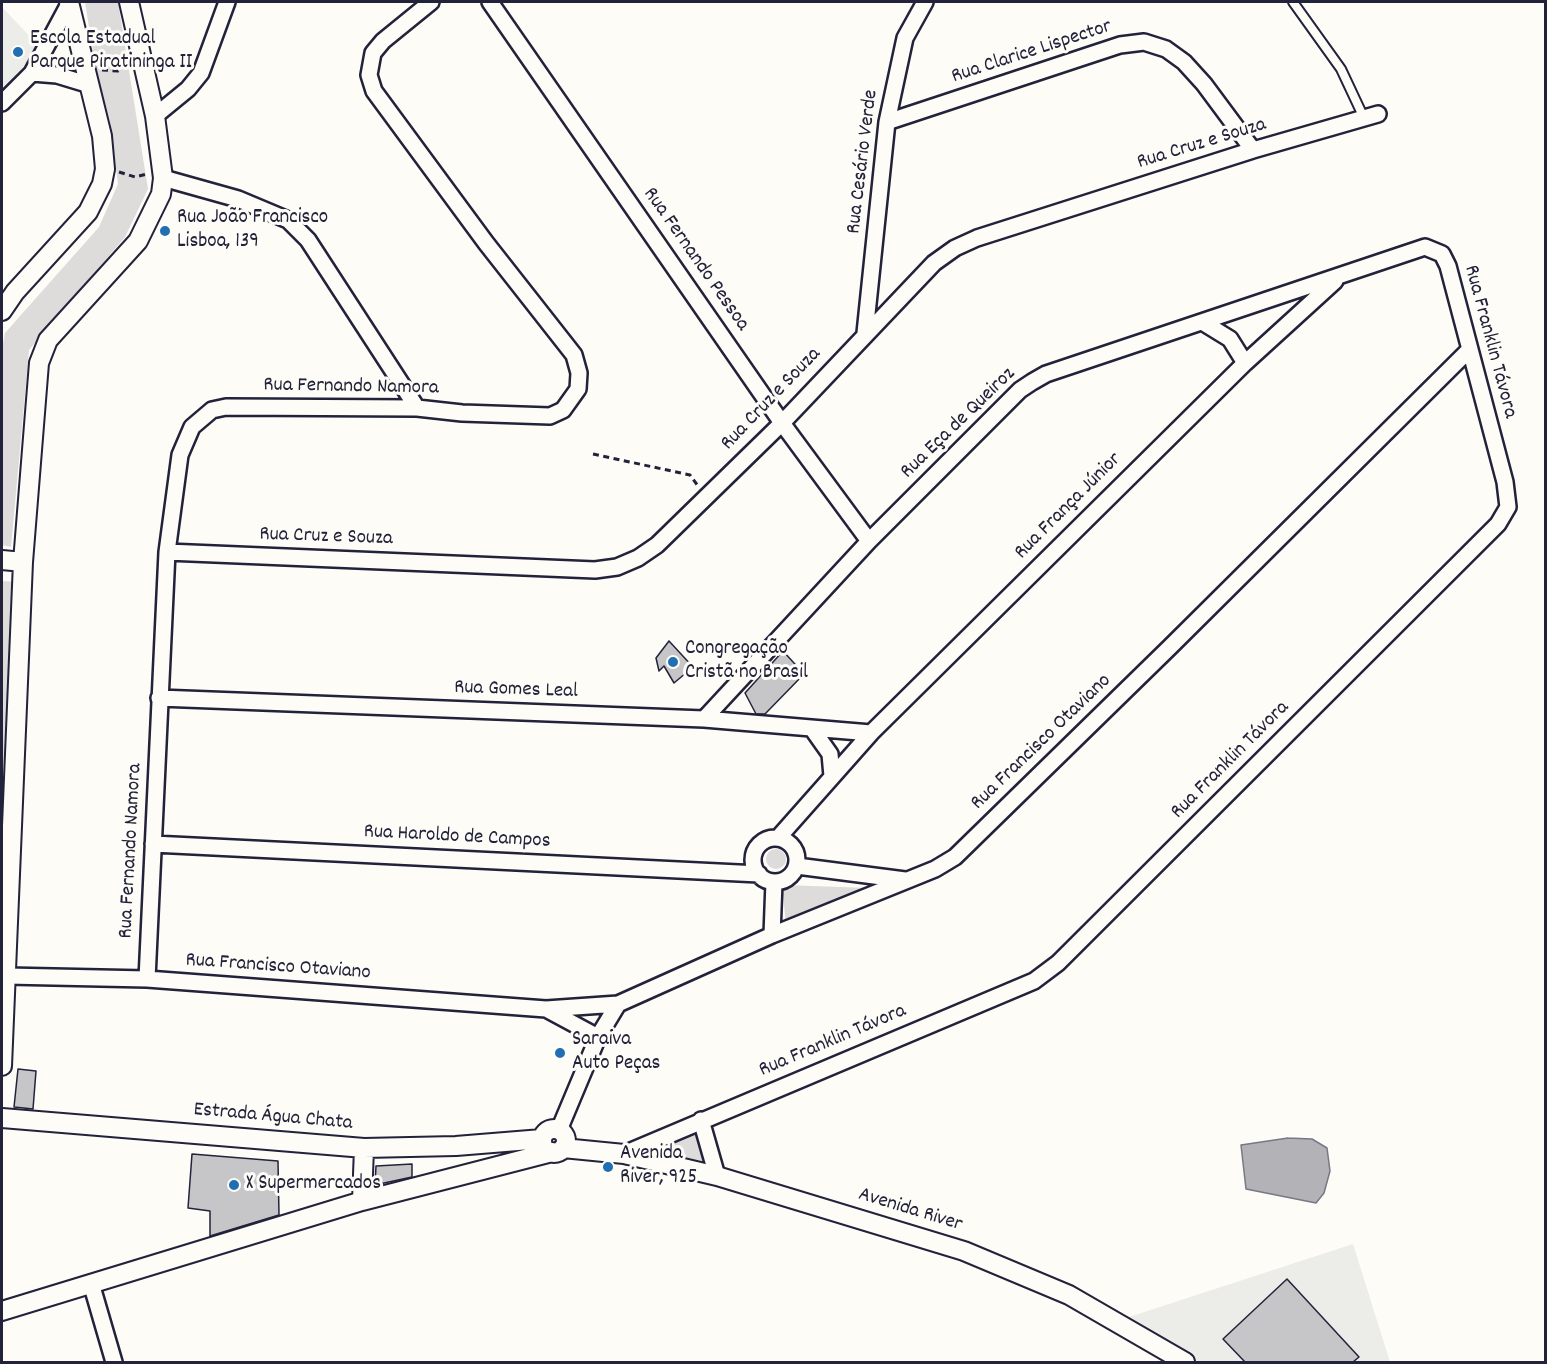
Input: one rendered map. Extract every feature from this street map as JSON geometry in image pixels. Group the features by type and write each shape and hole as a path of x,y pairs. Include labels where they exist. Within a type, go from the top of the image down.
{"street":[{"path":"2,1066 23,562 42,352 48,340 138,241 161,194 163,178 155,116 129,2"},
{"path":"155,116 176,100 201,73 227,2"},
{"name":"Rua Fernando Namora","path":"147,979 166,552 185,440 192,427 212,410 226,407 417,408 462,413 550,416 563,410 578,389 579,373 574,356 486,243 374,91 369,75 374,53 383,41 430,2"},
{"name":"Rua Fernando Pessoa","path":"490,2 782,423 869,541"},
{"name":"Rua Cesário Verde","path":"865,333 887,122 905,38 925,2"},
{"path":"2,103 32,74 69,3"},
{"path":"2,311 15,292 88,212 102,184 105,169 102,136 69,3"},
{"name":"Rua Clarice Lispector","path":"887,122 1120,45 1144,42 1166,49 1184,62 1204,84 1253,150"},
{"path":"32,74 57,75 89,81"},
{"name":"Rua Cruz e Souza","path":"166,552 595,570 617,567 638,558 657,545 782,423 934,262 955,248 977,238 1253,150 1371,116"},
{"path":"163,178 238,198 288,220 308,240 417,408"},
{"name":"Rua Eça de Queiroz","path":"704,719 869,541 1020,390 1032,382 1046,374 1204,323 1425,247"},
{"name":"Rua Franklin Távora","path":"624,1154 1034,981 1058,963 1498,524 1508,507 1508,496 1470,349 1448,266 1442,254 1425,247"},
{"name":"Rua França Júnior","path":"778,838 870,733 1245,363 1341,275"},
{"path":"1204,323 1230,339 1245,363"},
{"name":"Rua Francisco Otaviano","path":"7,976 147,979 546,1010 618,1004 772,935 935,869 955,857 1470,349"},
{"path":"2,560 23,562"},
{"name":"Rua Gomes Leal","path":"159,698 704,719 813,730 870,733"},
{"path":"813,730 830,754 832,776"},
{"path":"771,838 778,838 792,846 796,852 797,866 790,877 774,882 759,874 753,860 758,846 771,838"},
{"name":"Rua Haroldo de Campos","path":"153,844 759,874"},
{"path":"797,866 904,880"},
{"path":"772,935 774,882"},
{"path":"2,1311 556,1141 598,1037 618,1004"},
{"name":"Rua Francisco Otaviano","path":"546,1010 598,1037"},
{"path":"701,1120 717,1176"},
{"name":"Estrada Água Chata","path":"7,1122 364,1148 556,1141"},
{"name":"Avenida River","path":"556,1141 717,1176 964,1251 1069,1295 1185,1362"},
{"path":"362,1201 364,1148"},
{"path":"92,1283 114,1362"}],"lane":[{"path":"1293,2 1371,116"}],"path":[{"path":"89,81 96,70 118,71 129,63 145,65"},
{"path":"105,169 135,177 147,174 163,178"},
{"path":"593,454 690,475 706,497"}],"shaded area":[{"path":"85,2 118,2 148,189 125,237 29,350 11,547 2,545 2,349 5,333 99,227 118,184 110,121 96,70"},
{"name":"Escola Estadual Parque Piratininga II","path":"2,7 36,43 31,62 2,90"},
{"path":"2,581 21,582 2,898"},
{"path":"776,849 783,852 786,859 783,866 776,869 769,866 766,859 769,852"},
{"path":"782,885 870,888 786,925"},
{"path":"695,1131 705,1162 649,1148"},
{"path":"1288,1138 1312,1139 1327,1148 1330,1171 1324,1193 1316,1203 1246,1189 1241,1145"},
{"path":"1353,1244 1390,1362 1192,1362 1126,1318"}],"building":[{"name":"Congregação Cristã no Brasil","path":"669,641 693,667 674,683 664,666 659,671 656,658"},
{"path":"783,651 804,674 765,714 756,714 745,693"},
{"path":"18,1069 36,1071 33,1109 14,1107"},
{"name":"X Supermercados","path":"192,1154 278,1161 279,1215 210,1236 210,1211 188,1208"},
{"path":"412,1164 412,1177 375,1185 376,1166"},
{"path":"1287,1279 1359,1357 1353,1362 1245,1362 1223,1339"}],"place":[{"name":"Escola Estadual Parque Piratininga II","path":"18,52"},
{"name":"Rua João Francisco Lisboa, 139","path":"165,231"},
{"name":"Congregação Cristã no Brasil","path":"673,662"},
{"name":"Saraiva Auto Peças","path":"560,1053"},
{"name":"Avenida River, 925","path":"608,1167"},
{"name":"X Supermercados","path":"234,1185"}]}
